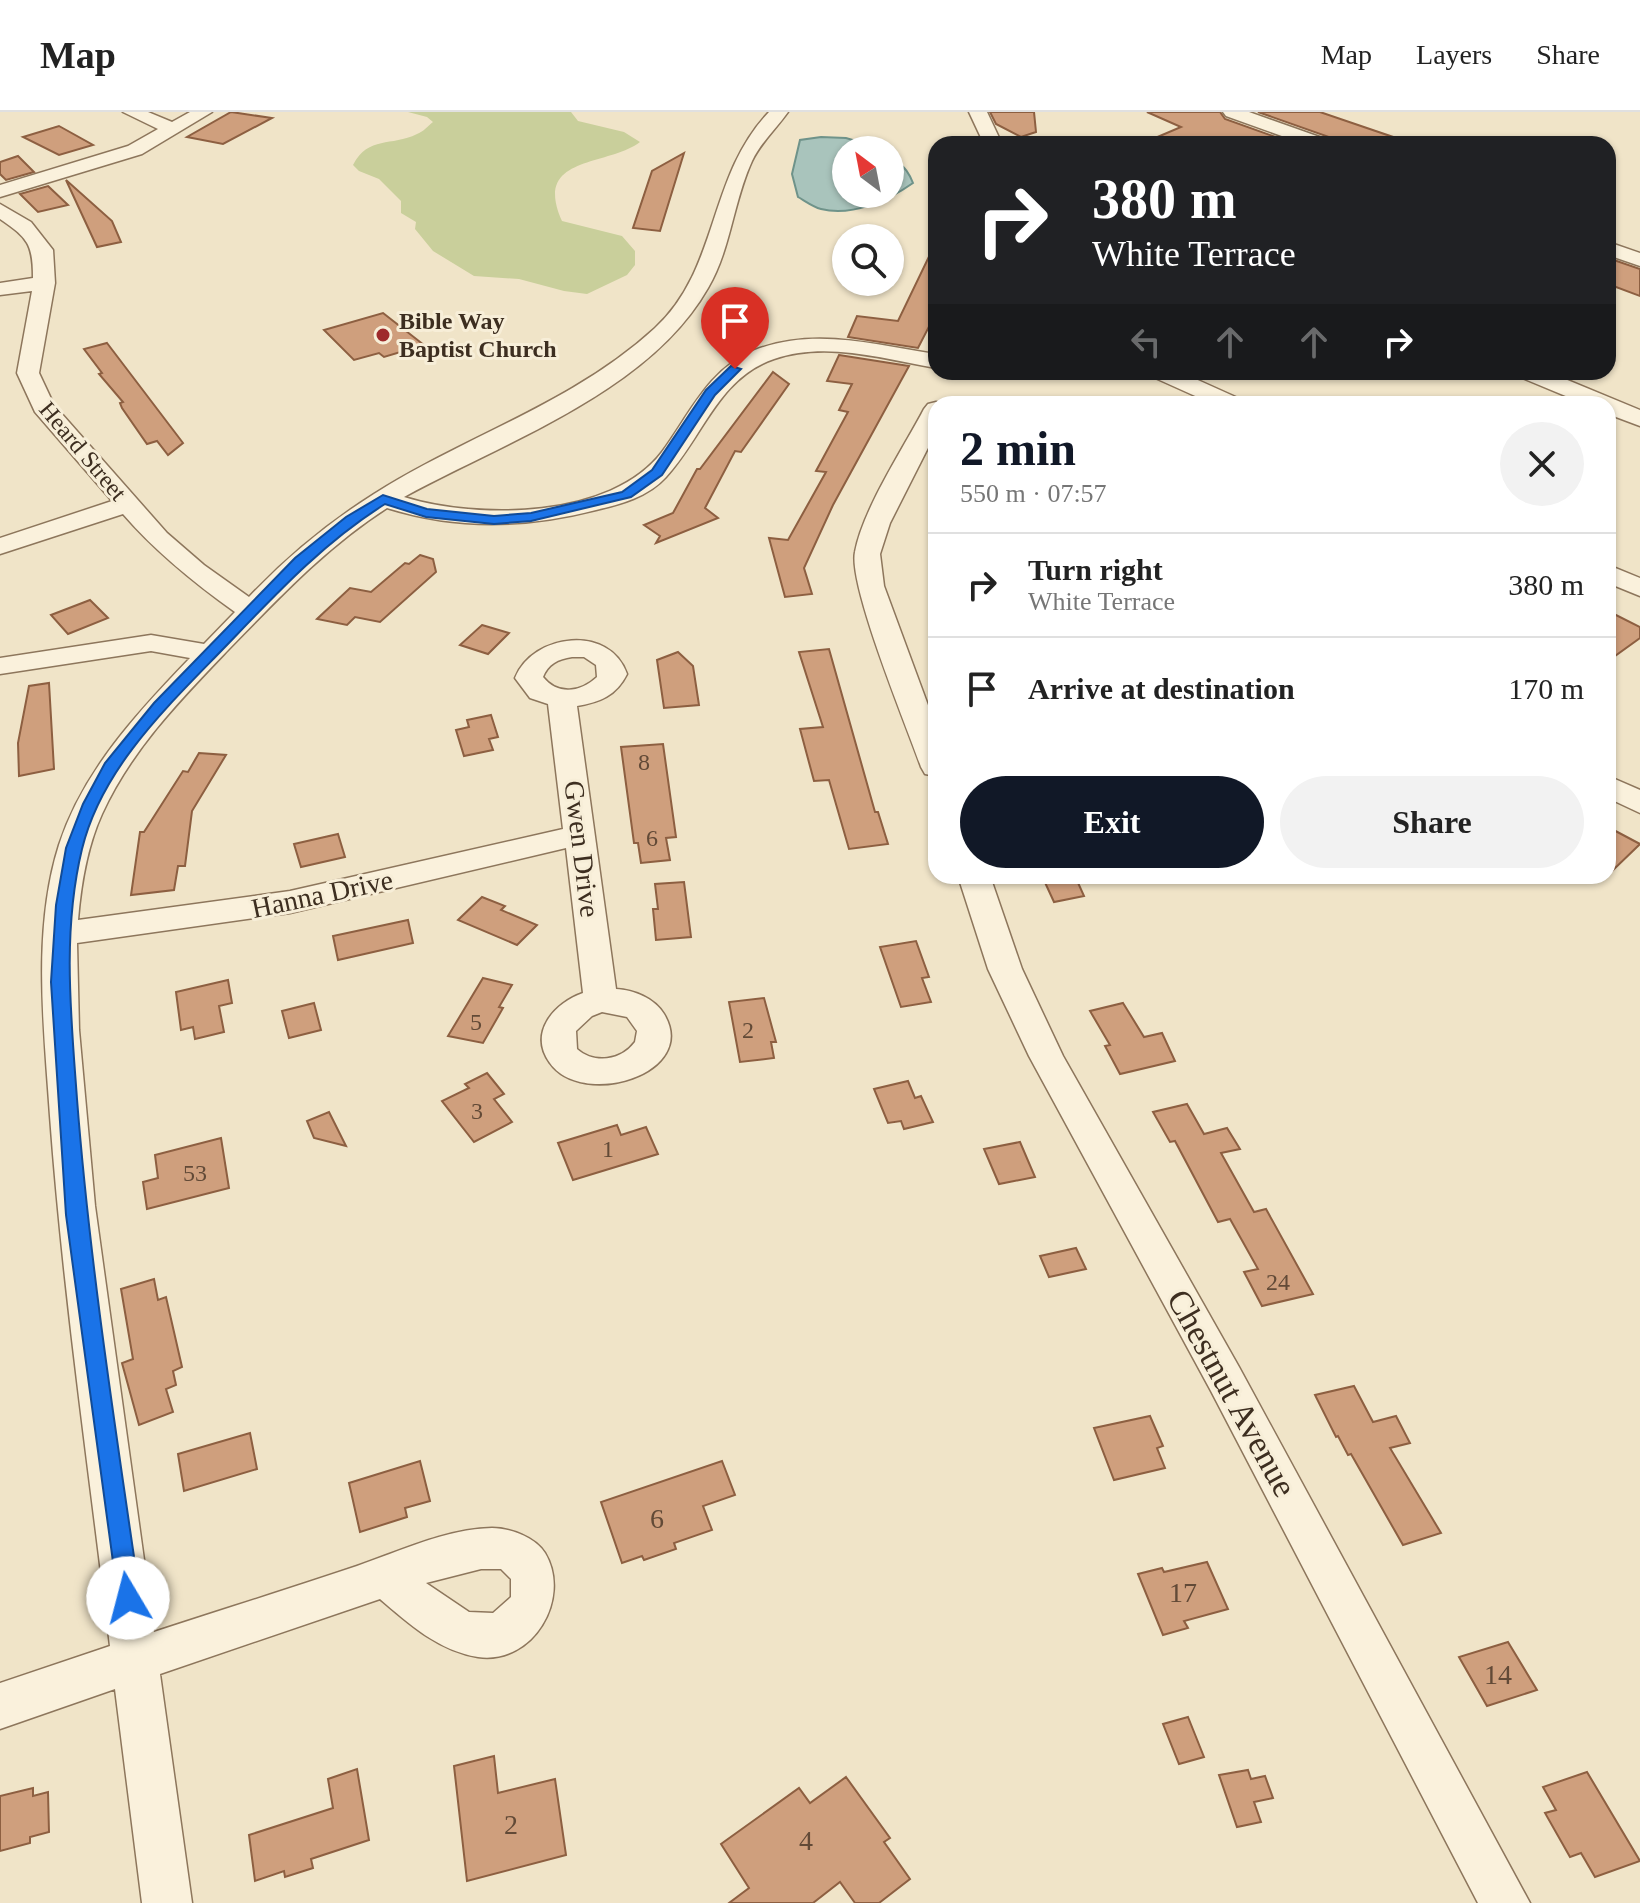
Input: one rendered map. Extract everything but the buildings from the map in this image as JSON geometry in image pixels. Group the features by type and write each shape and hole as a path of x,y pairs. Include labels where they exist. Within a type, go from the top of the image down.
{"street":[{"path":"132,112 173,129"},
{"path":"0,191 135,150 203,112"},
{"path":"167,1903 76,1215 62,1027 62,934 74,848 91,804 113,763 139,730 210,653 325,539 383,499 580,396 625,365 665,330 686,306 703,279 741,160 752,142 779,112"},
{"path":"978,112 989,136"},
{"path":"1232,112 1299,136"},
{"name":"Heard Street","path":"0,210 24,226 43,250 44,283 28,359 33,389 59,428 158,538 195,571 251,611"},
{"path":"1616,251 1640,260"},
{"path":"0,289 44,283"},
{"path":"383,499 426,513 494,520 531,517 609,500 638,488 657,473 717,385 735,369 762,355 809,344 928,360"},
{"path":"1179,380 1214,396"},
{"path":"1547,380 1585,396"},
{"path":"1616,409 1640,419"},
{"path":"928,442 877,523 867,554 871,586 928,745"},
{"path":"0,546 127,504"},
{"path":"1616,577 1640,588"},
{"path":"0,666 151,643 210,653"},
{"name":"Gwen Drive","path":"562,699 601,1000"},
{"path":"1616,790 1640,803"},
{"name":"Hanna Drive","path":"62,934 290,902 580,835"},
{"name":"Chestnut Avenue","path":"977,884 1005,969 1046,1056 1225,1379 1505,1903"},
{"path":"0,1706 386,1577"}],"green space":[{"path":"408,112 571,112 578,121 624,132 640,142 626,150 577,166 565,174 557,184 555,200 562,221 622,236 635,251 635,265 627,275 587,294 519,279 474,276 433,251 415,229 416,222 401,213 401,201 379,179 359,171 353,165 373,145 407,138 433,122 427,117"}],"water":[{"path":"832,137 832,208 860,208 845,211 821,209 798,197 792,174 800,140"},
{"path":"904,169 907,172 913,183 904,188"}],"place":[{"name":"Bible Way Baptist Church","path":"383,335"}],"route":[{"path":"128,1598 76,1215 64,1071 60,982 64,905 74,848 91,804 113,763 186,677 300,561 351,520 383,499 426,513 494,520 531,517 626,494 657,473 710,393 735,369"}]}
